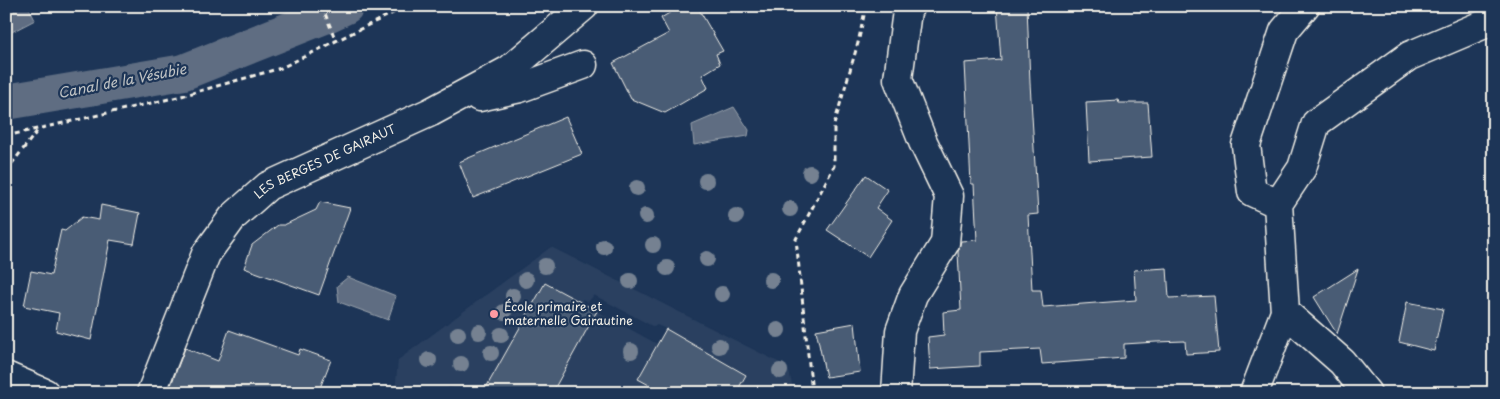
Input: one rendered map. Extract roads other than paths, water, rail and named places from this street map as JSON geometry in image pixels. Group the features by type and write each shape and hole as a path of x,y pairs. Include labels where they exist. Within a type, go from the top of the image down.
{"street":[{"name":"LES BERGES DE GAIRAUT","path":"151,393 206,254 233,217 268,186 441,106 509,70 584,6"},
{"path":"896,393 900,331 912,295 945,242 949,196 923,142 898,79 907,11 910,6"},
{"path":"1278,204 1252,192 1246,145 1284,32 1305,6"},
{"path":"1254,393 1285,312 1278,204 1302,168 1316,123 1409,56 1494,20"},
{"path":"441,106 520,88 583,65"},
{"path":"1285,312 1342,362 1367,393"},
{"path":"6,376 45,393"}],"waterway":[{"name":"Canal de la Vésubie","path":"6,102 184,72 346,6"}],"place":[{"name":"École primaire et maternelle Gairautine","path":"494,314"}]}
